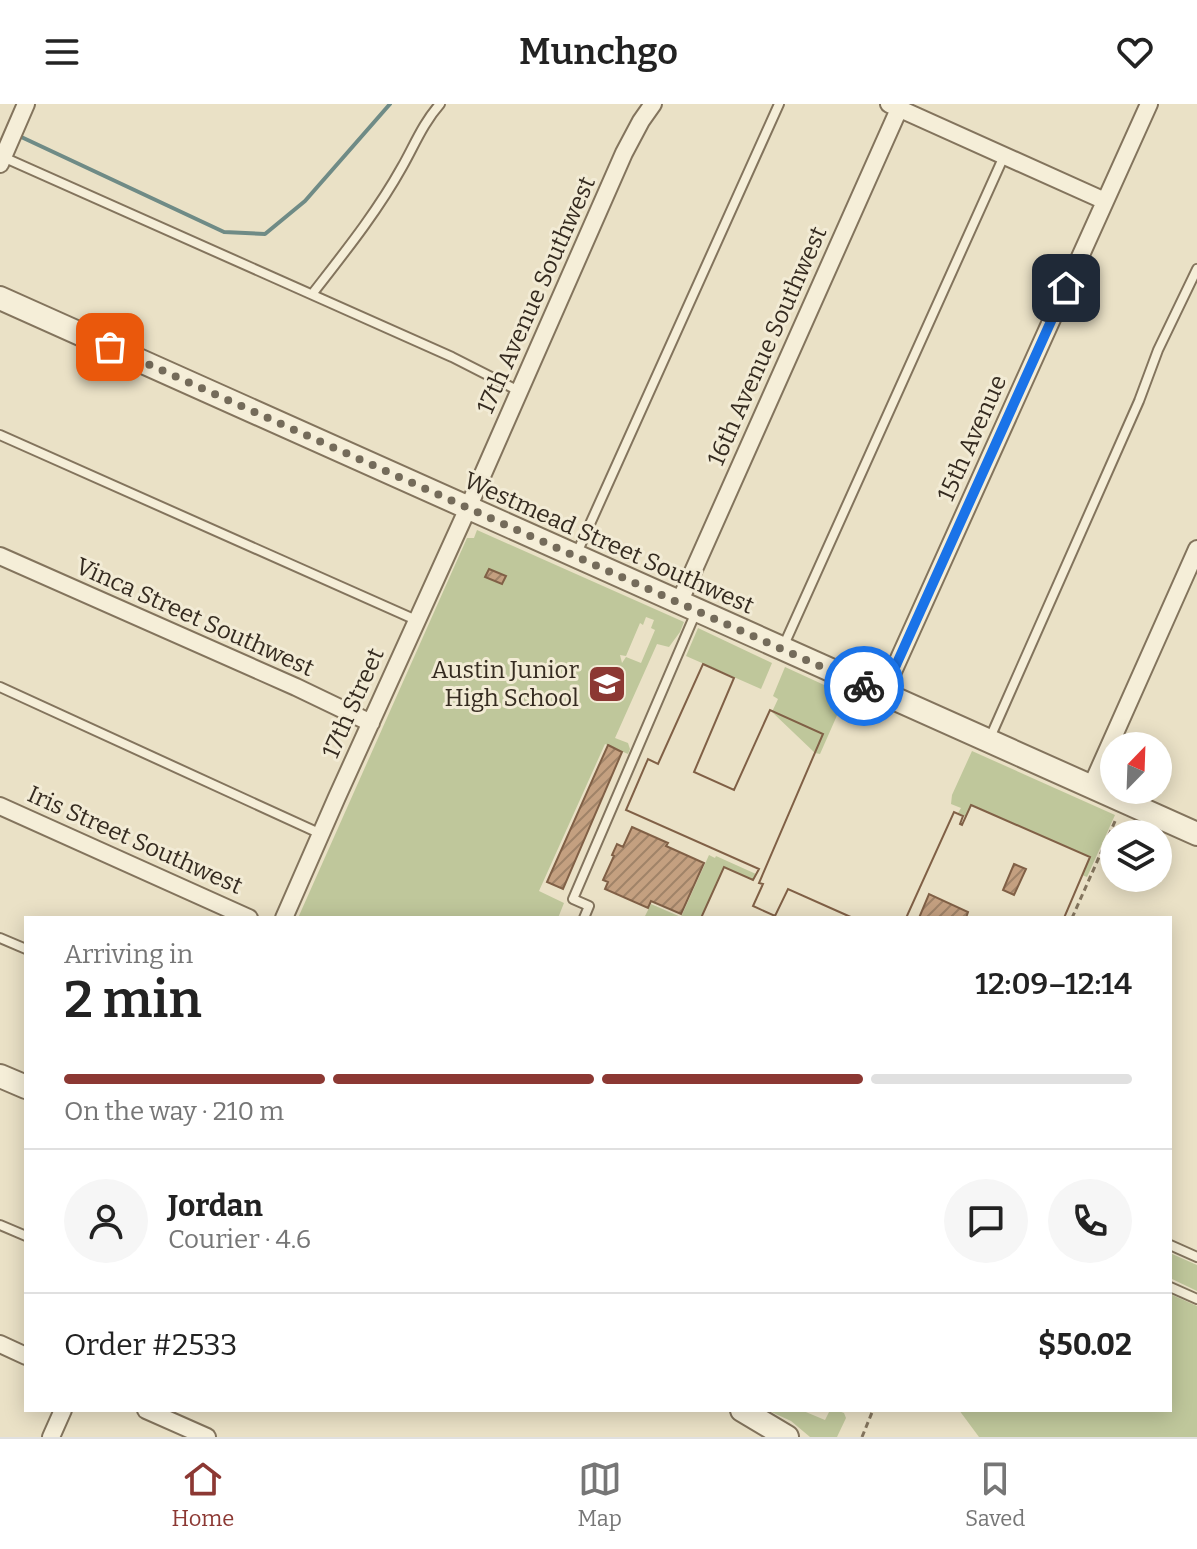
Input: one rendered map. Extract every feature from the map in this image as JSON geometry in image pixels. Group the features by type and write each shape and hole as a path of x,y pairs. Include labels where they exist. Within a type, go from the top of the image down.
{"street":[{"name":"17th Avenue Southwest","path":"468,508 624,153 653,104"},
{"name":"15th Avenue","path":"883,694 1149,104"},
{"path":"894,106 1105,201"},
{"name":"16th Avenue Southwest","path":"688,607 894,106"},
{"path":"2,156 24,108"},
{"name":"Westmead Street Southwest","path":"0,298 988,742 1196,832"},
{"name":"17th Street","path":"285,916 468,508"},
{"path":"1091,787 1197,549"},
{"name":"Vinca Street Southwest","path":"0,556 371,723"},
{"name":"Iris Street Southwest","path":"0,806 245,916"},
{"path":"0,1076 24,1086"},
{"path":"0,1344 24,1355"},
{"path":"51,1437 62,1412"},
{"path":"151,1412 207,1437"},
{"path":"745,1412 787,1437"}],"lane":[{"path":"313,293 351,245 440,104"},
{"path":"575,556 779,104"},
{"path":"2,156 313,293 519,391"},
{"path":"782,649 1004,156"},
{"path":"988,742 1139,401 1158,350 1197,269"},
{"path":"0,435 416,620"},
{"path":"585,916 589,906 573,899 688,607"},
{"path":"0,687 321,834"},
{"path":"0,938 24,948"},
{"path":"0,1225 24,1235"},
{"path":"1172,1246 1197,1257"},
{"path":"1172,1288 1197,1299"}],"path":[{"path":"1073,916 1118,815"},
{"path":"862,1437 872,1412"}],"green space":[{"path":"477,530 684,622 669,647 657,644 615,738 628,743 628,754 605,744 539,891 564,903 559,916 299,916 467,538 474,538","holes":["646,617 654,620 651,628 655,630 641,663 626,657 622,663 620,655 626,656 640,623 643,625"]},
{"path":"698,628 772,663 761,689 686,656"},
{"path":"785,667 846,695 820,754 815,753 772,712 778,699 773,696"},
{"path":"972,751 1115,815 1113,820 1100,820 1100,848 1087,877 1082,875 1090,857 972,805 966,817 958,813 961,808 951,804"},
{"path":"709,855 756,874 753,880 724,867 702,916 681,916"},
{"path":"651,904 679,916 645,916"},
{"path":"1172,1254 1197,1265 1197,1291 1172,1279"},
{"path":"1172,1295 1197,1306 1197,1437 979,1437 960,1412 1172,1412"},
{"path":"771,1412 806,1412 825,1420 829,1412 841,1412 846,1418 837,1437 810,1437 791,1421"}],"building":[{"path":"489,569 506,576 502,584 485,577"},
{"path":"703,664 734,678 694,772 734,790 770,710 823,734 759,883 763,884 753,906 775,916 702,916 724,867 753,880 759,869 626,810 648,759 658,764"},
{"path":"703,664 734,678 694,772 734,790 770,710 823,734 759,883 763,884 753,906 775,916 702,916 724,867 753,880 759,869 626,810 648,759 658,764"},
{"path":"608,745 622,752 563,889 547,882"},
{"path":"971,805 1090,857 1065,916 967,916 968,912 929,894 920,916 907,916 954,812 963,816 960,824","holes":["1014,864 1026,869 1014,895 1003,890"]},
{"path":"971,805 1090,857 1065,916 907,916 954,812 963,816 962,825"},
{"path":"632,827 704,863 681,914 651,901 648,908 605,889 608,882 603,880 612,855 617,844 623,847"},
{"path":"788,889 849,916 775,916"},
{"path":"788,889 849,916 775,916"}],"waterway":[{"path":"17,135 224,232 265,234 305,201 390,104"}],"way so far":[{"path":"110,347 864,686"}],"place":[{"name":"Austin Junior High School","path":"607,684"}],"route":[{"path":"864,686 883,694 1066,288"}]}
